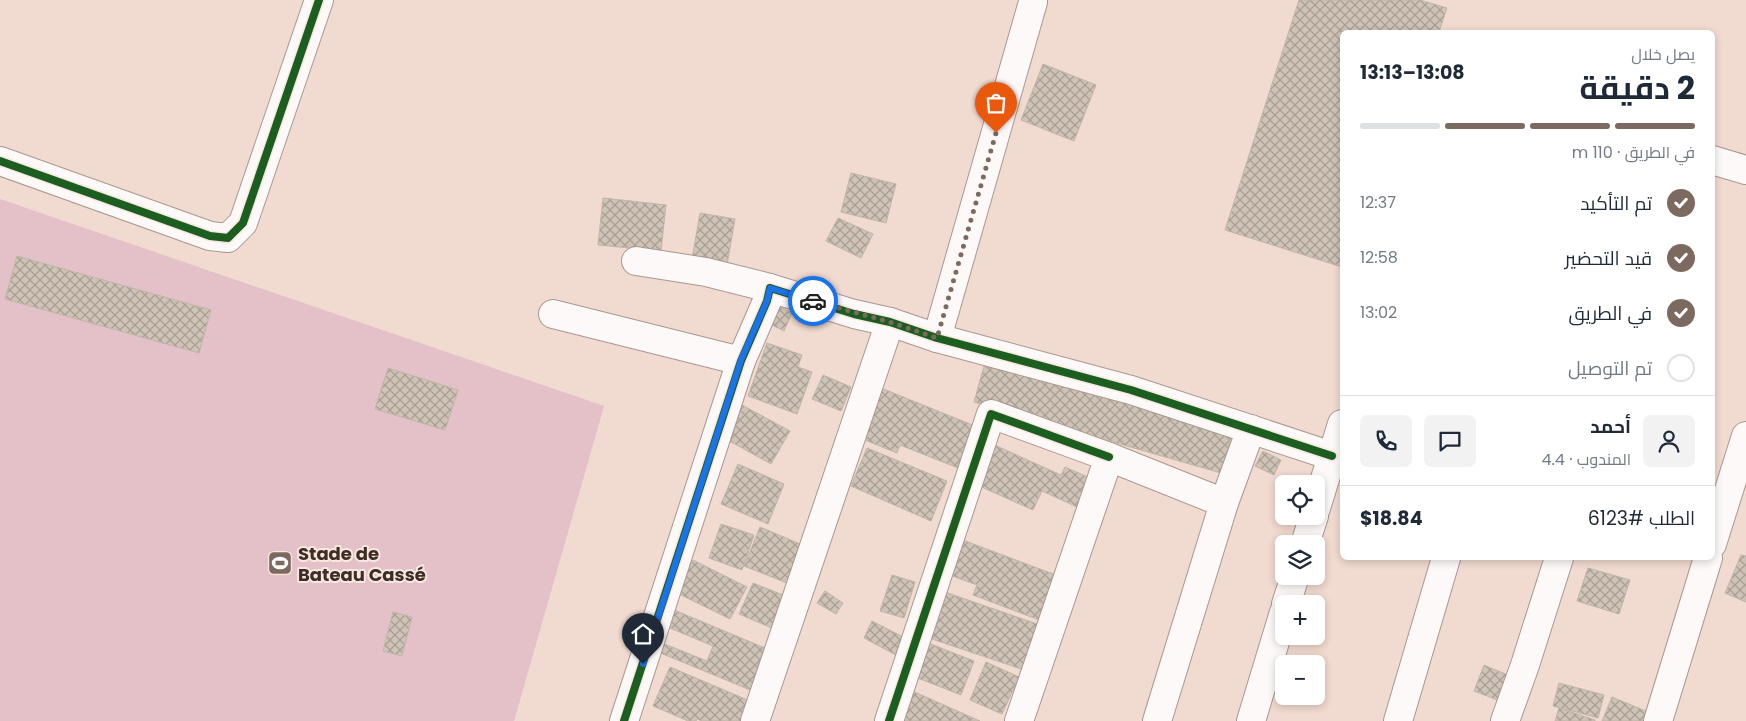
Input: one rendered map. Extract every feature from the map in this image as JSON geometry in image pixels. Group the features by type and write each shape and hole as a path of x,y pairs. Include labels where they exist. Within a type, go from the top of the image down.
{"street":[{"path":"0,161 210,236 228,238 243,223 319,0"},
{"path":"937,338 1034,2"},
{"path":"1715,161 1746,170"},
{"path":"636,261 706,272 770,288 854,314 890,322 937,338 1131,390 1332,456"},
{"path":"624,721 741,360 767,301 770,288"},
{"path":"553,314 741,360"},
{"path":"756,721 890,322"},
{"path":"889,721 991,414 1109,457 1224,503"},
{"path":"1157,721 1224,503 1252,429"},
{"path":"1325,479 1340,430"},
{"path":"1715,534 1746,436"},
{"path":"1019,721 1109,457"},
{"path":"1398,721 1445,560"},
{"path":"1505,721 1558,560"},
{"path":"1658,721 1707,560"},
{"path":"1250,721 1275,641"}],"shaded area":[{"name":"Stade de Bateau Cassé","path":"0,199 604,406 514,721 0,721"}],"building":[{"path":"1299,0 1420,0 1447,8 1440,30 1340,30 1340,266 1225,230"},
{"path":"1043,64 1096,85 1074,141 1021,120"},
{"path":"851,173 896,184 886,223 841,212"},
{"path":"603,198 666,205 661,251 598,245"},
{"path":"700,213 735,219 727,265 692,259"},
{"path":"838,218 873,234 861,258 826,241"},
{"path":"17,256 211,310 199,353 5,299"},
{"path":"779,306 792,313 784,331 770,324"},
{"path":"767,343 802,355 798,367 812,372 797,414 748,396"},
{"path":"986,359 1233,430 1221,473 974,402"},
{"path":"388,368 458,390 445,430 375,409"},
{"path":"823,375 851,387 841,411 812,399"},
{"path":"876,386 980,428 963,470 900,445 897,453 855,436"},
{"path":"742,405 790,431 771,464 724,438"},
{"path":"988,442 1061,475 1065,467 1090,478 1077,507 1042,491 1033,510 970,482"},
{"path":"867,448 947,481 931,521 851,486"},
{"path":"1263,451 1281,460 1274,475 1255,466"},
{"path":"738,464 784,484 768,524 721,504"},
{"path":"721,524 754,535 742,570 709,558"},
{"path":"760,527 812,549 797,587 744,566"},
{"path":"960,539 1056,575 1039,620 973,595 977,585 947,574"},
{"path":"1741,555 1746,556 1746,602 1725,593"},
{"path":"693,560 747,587 730,619 677,593"},
{"path":"1588,568 1630,580 1619,614 1577,601"},
{"path":"892,575 915,582 904,618 880,611"},
{"path":"753,583 788,597 774,629 739,614"},
{"path":"825,591 843,603 836,614 817,603"},
{"path":"945,592 1040,625 1024,670 929,638"},
{"path":"667,607 777,653 760,694 658,652 662,643 707,661 713,646 660,624"},
{"path":"393,612 412,617 402,656 383,651"},
{"path":"872,621 905,638 896,655 864,638"},
{"path":"923,641 974,661 961,695 910,675"},
{"path":"986,662 1019,677 1002,714 970,700"},
{"path":"1484,665 1510,676 1500,701 1474,691"},
{"path":"670,667 750,701 741,721 702,721 697,719 696,721 688,721 653,706"},
{"path":"1559,683 1604,695 1598,718 1553,706"},
{"path":"908,689 980,721 893,721"},
{"path":"1612,697 1648,712 1645,721 1602,721"},
{"path":"1559,708 1595,720 1595,721 1555,721"}],"cycle path":[{"path":"0,161 210,236 228,238 243,223 319,0"},
{"path":"624,721 741,361 767,301 770,288 854,314 890,322 937,338 1131,390 1332,456"},
{"path":"889,721 991,414 1109,457"}],"way so far":[{"path":"813,301 854,314 890,322 937,338 996,133"}],"place":[{"name":"Stade de Bateau Cassé","path":"280,563"}],"route":[{"path":"643,664 741,360 767,301 770,288 813,301"}]}
